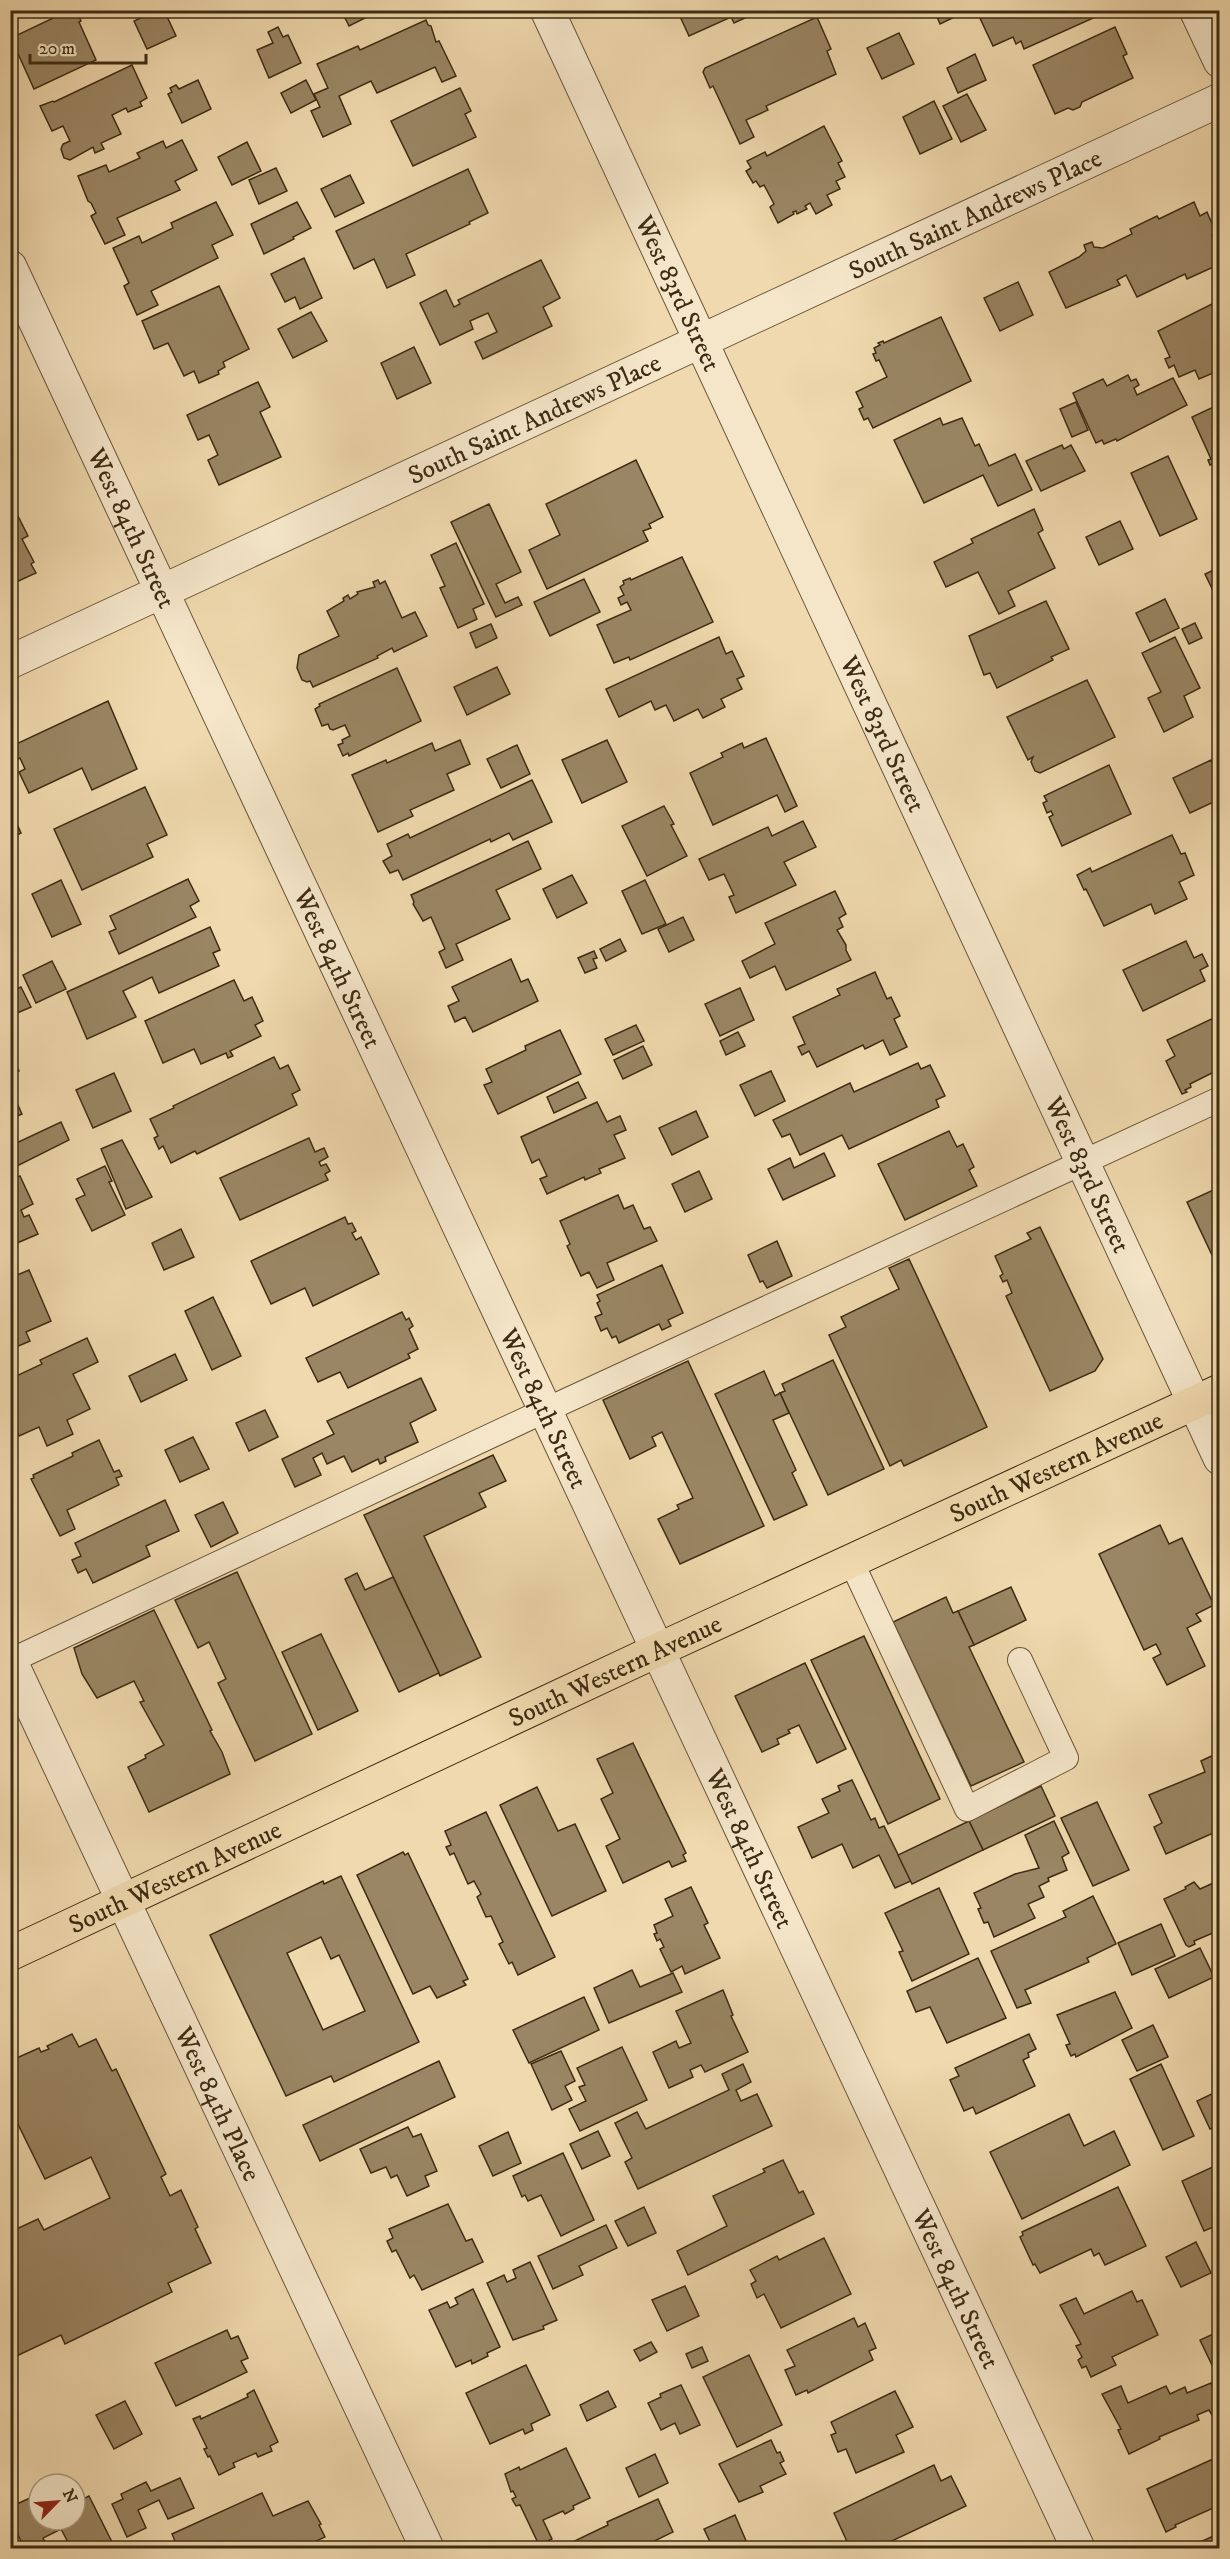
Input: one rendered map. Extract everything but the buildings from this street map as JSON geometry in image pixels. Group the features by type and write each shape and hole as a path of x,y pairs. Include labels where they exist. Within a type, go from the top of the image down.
{"main road":[{"name":"South Western Avenue","path":"10,1954 1207,1396"}],"street":[{"name":"West 83rd Street","path":"547,10 1083,1164 1207,1396 1220,1458"},
{"path":"1196,10 1220,62"},
{"name":"South Saint Andrews Place","path":"10,662 1220,100"},
{"name":"West 84th Street","path":"10,267 1078,2548"},
{"name":"West 84th Place","path":"11,1661 428,2548"}],"lane":[{"path":"11,1661 546,1410 1220,1099"},
{"path":"851,1561 967,1809 1066,1758 1020,1660"}]}
